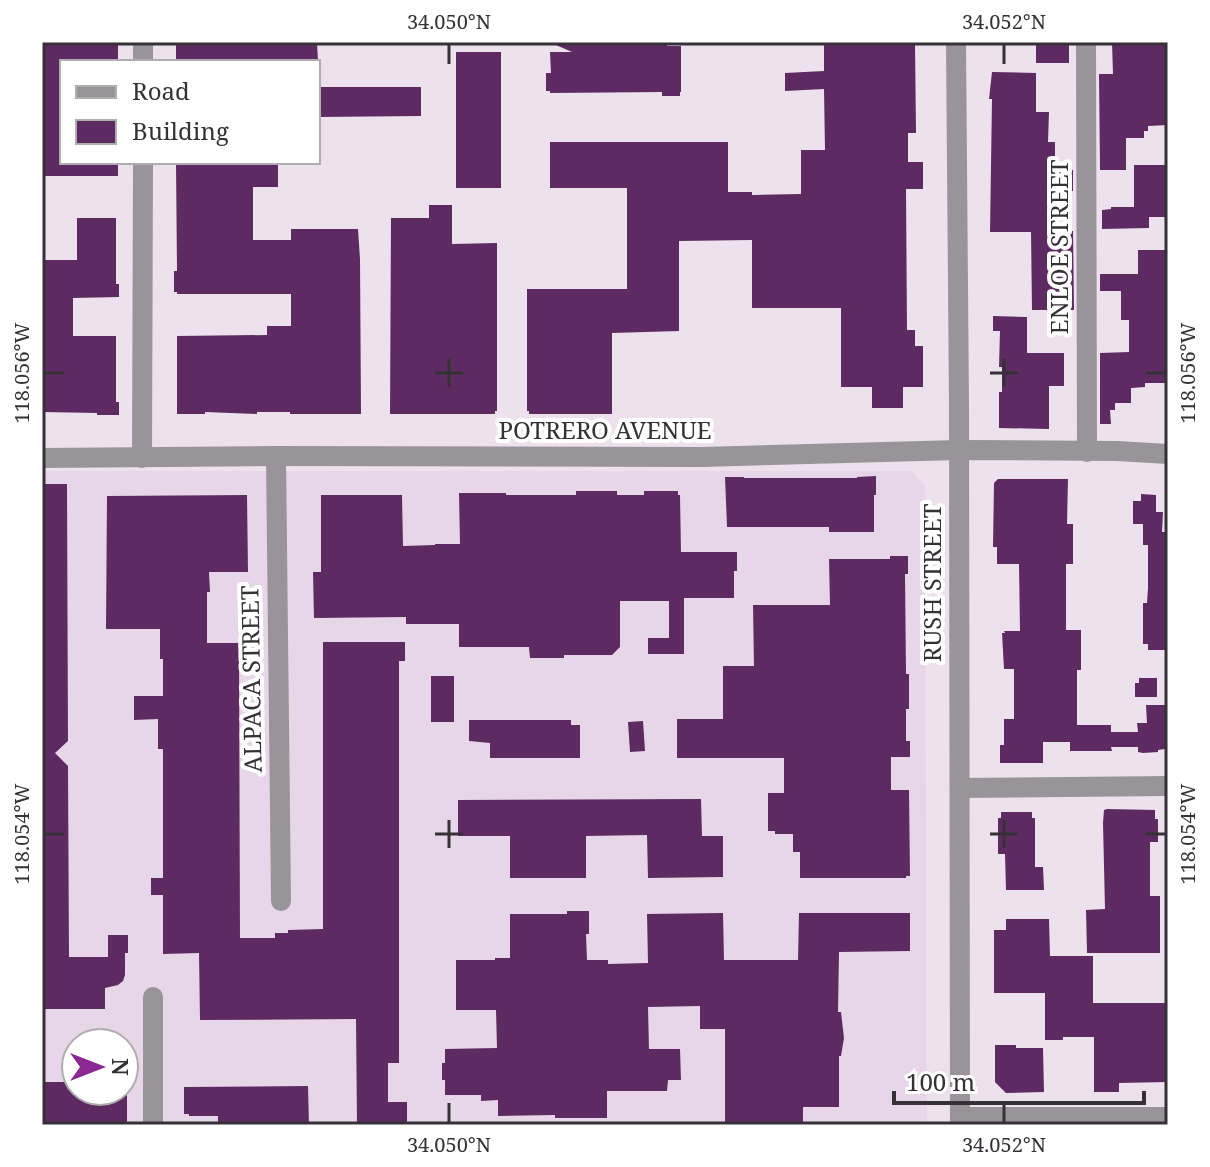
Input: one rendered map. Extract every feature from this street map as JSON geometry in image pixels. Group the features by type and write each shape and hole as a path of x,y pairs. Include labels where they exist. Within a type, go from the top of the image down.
{"street":[{"name":"RUSH STREET","path":"956,42 960,1121"},
{"name":"ENLOE STREET","path":"1086,42 1087,452"},
{"path":"142,458 143,164"},
{"name":"POTRERO AVENUE","path":"42,458 701,457 959,450 1168,454"},
{"name":"ALPACA STREET","path":"276,456 281,901"},
{"path":"960,788 1168,786"},
{"path":"153,997 153,1125"},
{"path":"960,1121 1168,1117"}],"shaded area":[{"path":"42,471 912,471 925,486 927,1125 42,1125"}],"building":[{"path":"42,42 118,42 118,60 60,60 60,164 118,164 118,176 42,176"},
{"path":"176,42 317,42 318,60 176,60"},
{"path":"549,42 667,42 667,46 681,46 680,96 662,96 662,92 550,93 546,91 546,73 551,73 550,52 572,52"},
{"path":"1036,42 1069,42 1069,63 1036,63"},
{"path":"1112,42 1168,42 1168,125 1148,126 1144,138 1126,138 1126,170 1100,170 1099,74 1113,74"},
{"path":"915,44 916,133 908,133 908,162 923,162 923,189 906,189 907,330 915,330 915,346 923,346 923,387 903,387 903,408 872,408 872,387 841,387 841,308 752,308 752,240 679,241 679,331 612,333 612,414 529,414 527,289 627,289 627,188 550,188 550,142 728,142 728,192 801,194 801,150 825,150 824,89 785,91 785,73 824,71 824,45"},
{"path":"456,52 501,52 501,188 456,188"},
{"path":"992,72 1036,73 1036,112 1049,112 1048,142 1055,142 1055,170 1073,170 1073,191 1047,191 1047,231 1073,231 1074,310 1032,310 1031,232 990,232 992,99 989,99"},
{"path":"320,87 421,87 421,116 320,117"},
{"path":"176,164 278,164 278,187 253,187 253,240 291,240 291,229 358,229 361,414 177,414 177,336 267,335 267,326 291,326 291,294 177,294 174,292 174,271 177,271"},
{"path":"1134,165 1168,165 1168,217 1149,217 1149,228 1102,229 1102,210 1134,207"},
{"path":"429,205 452,205 452,244 497,243 495,414 390,414 391,218 429,218"},
{"path":"77,218 116,218 116,284 119,284 119,297 73,298 73,336 116,336 116,402 119,402 119,415 42,412 42,260 77,260"},
{"path":"1138,250 1168,250 1168,383 1145,383 1145,387 1131,388 1131,403 1115,403 1115,410 1110,410 1111,424 1100,424 1100,353 1129,352 1129,320 1121,320 1121,291 1100,291 1100,274 1138,274"},
{"path":"993,316 1027,317 1027,353 1064,353 1064,386 1049,386 1049,429 999,428 1002,367 999,367 1000,331 993,331"},
{"path":"876,476 874,532 829,532 829,527 727,527 725,477"},
{"path":"998,479 1068,479 1067,524 1073,524 1073,564 1066,564 1066,630 1081,630 1077,725 1111,725 1111,732 1138,732 1137,723 1147,723 1146,705 1166,705 1165,749 1143,753 1138,752 1138,747 1111,747 1112,751 1070,751 1070,742 1043,742 1043,763 1000,763 1004,719 1014,719 1014,669 1004,669 1002,633 1020,631 1019,564 997,564 997,547 993,547 994,483"},
{"path":"42,484 67,484 68,741 55,753 68,766 69,957 108,957 108,935 128,935 125,975 118,985 105,988 105,1009 42,1009"},
{"path":"576,491 617,491 617,495 644,495 644,491 678,491 681,552 737,552 734,598 684,598 684,654 648,654 648,638 669,638 669,601 620,601 620,647 612,655 564,655 564,658 530,658 529,647 459,647 459,624 406,624 406,617 314,618 313,572 321,572 321,495 402,495 403,546 460,544 459,493 576,495"},
{"path":"1141,494 1156,495 1156,512 1163,512 1168,650 1148,650 1148,644 1143,644 1148,545 1143,545 1143,524 1133,524 1133,501 1141,501"},
{"path":"247,495 248,572 209,572 210,592 207,592 207,643 239,643 240,938 275,938 275,933 288,933 288,930 323,929 323,642 405,642 405,661 399,661 399,1063 388,1063 388,1102 407,1102 407,1125 357,1125 356,1019 200,1020 199,953 163,954 163,895 151,895 151,878 163,878 163,749 158,749 158,719 134,720 134,696 163,696 160,629 106,629 107,496"},
{"path":"890,556 908,556 908,574 905,574 906,674 909,674 906,741 910,741 910,757 891,757 891,790 909,790 910,876 800,878 800,852 793,852 793,834 768,831 768,793 784,793 784,758 677,758 677,719 723,719 723,666 754,666 753,605 830,605 829,559 890,559"},
{"path":"431,676 454,676 454,722 431,722"},
{"path":"1139,678 1157,678 1157,697 1135,697 1135,683 1139,683"},
{"path":"469,720 571,720 571,725 580,725 580,758 490,758 490,743 469,741"},
{"path":"643,721 645,751 630,752 628,722"},
{"path":"701,799 702,836 723,836 723,877 648,878 647,835 586,836 586,878 510,878 510,836 458,836 458,800"},
{"path":"1104,810 1155,810 1158,842 1150,842 1150,896 1160,896 1160,953 1087,953 1086,910 1105,909 1103,823"},
{"path":"1001,812 1032,812 1032,818 1035,818 1035,867 1043,867 1044,890 1006,890 1005,854 998,854 998,818 1001,818"},
{"path":"567,911 589,911 587,960 608,960 608,964 648,963 647,914 723,913 724,960 798,960 799,913 910,913 910,951 839,952 838,1012 841,1012 844,1038 839,1056 839,1107 803,1107 803,1125 725,1125 725,1029 700,1029 700,1006 648,1007 649,1049 680,1049 681,1080 668,1080 667,1091 607,1091 607,1118 498,1116 498,1100 481,1101 481,1095 445,1095 442,1063 445,1063 445,1049 497,1048 496,1010 456,1010 456,960 510,958 510,914 567,914"},
{"path":"1006,919 1049,919 1050,956 1093,956 1093,1003 1168,1003 1168,1082 1119,1083 1119,1092 1094,1092 1094,1037 1045,1040 1045,993 994,993 994,930 1006,930"},
{"path":"995,1045 1043,1048 1044,1092 1006,1093 995,1082"},
{"path":"42,1082 60,1082 60,1107 127,1107 127,1125 42,1125"},
{"path":"308,1086 309,1125 218,1125 218,1116 184,1114 184,1087"}]}
